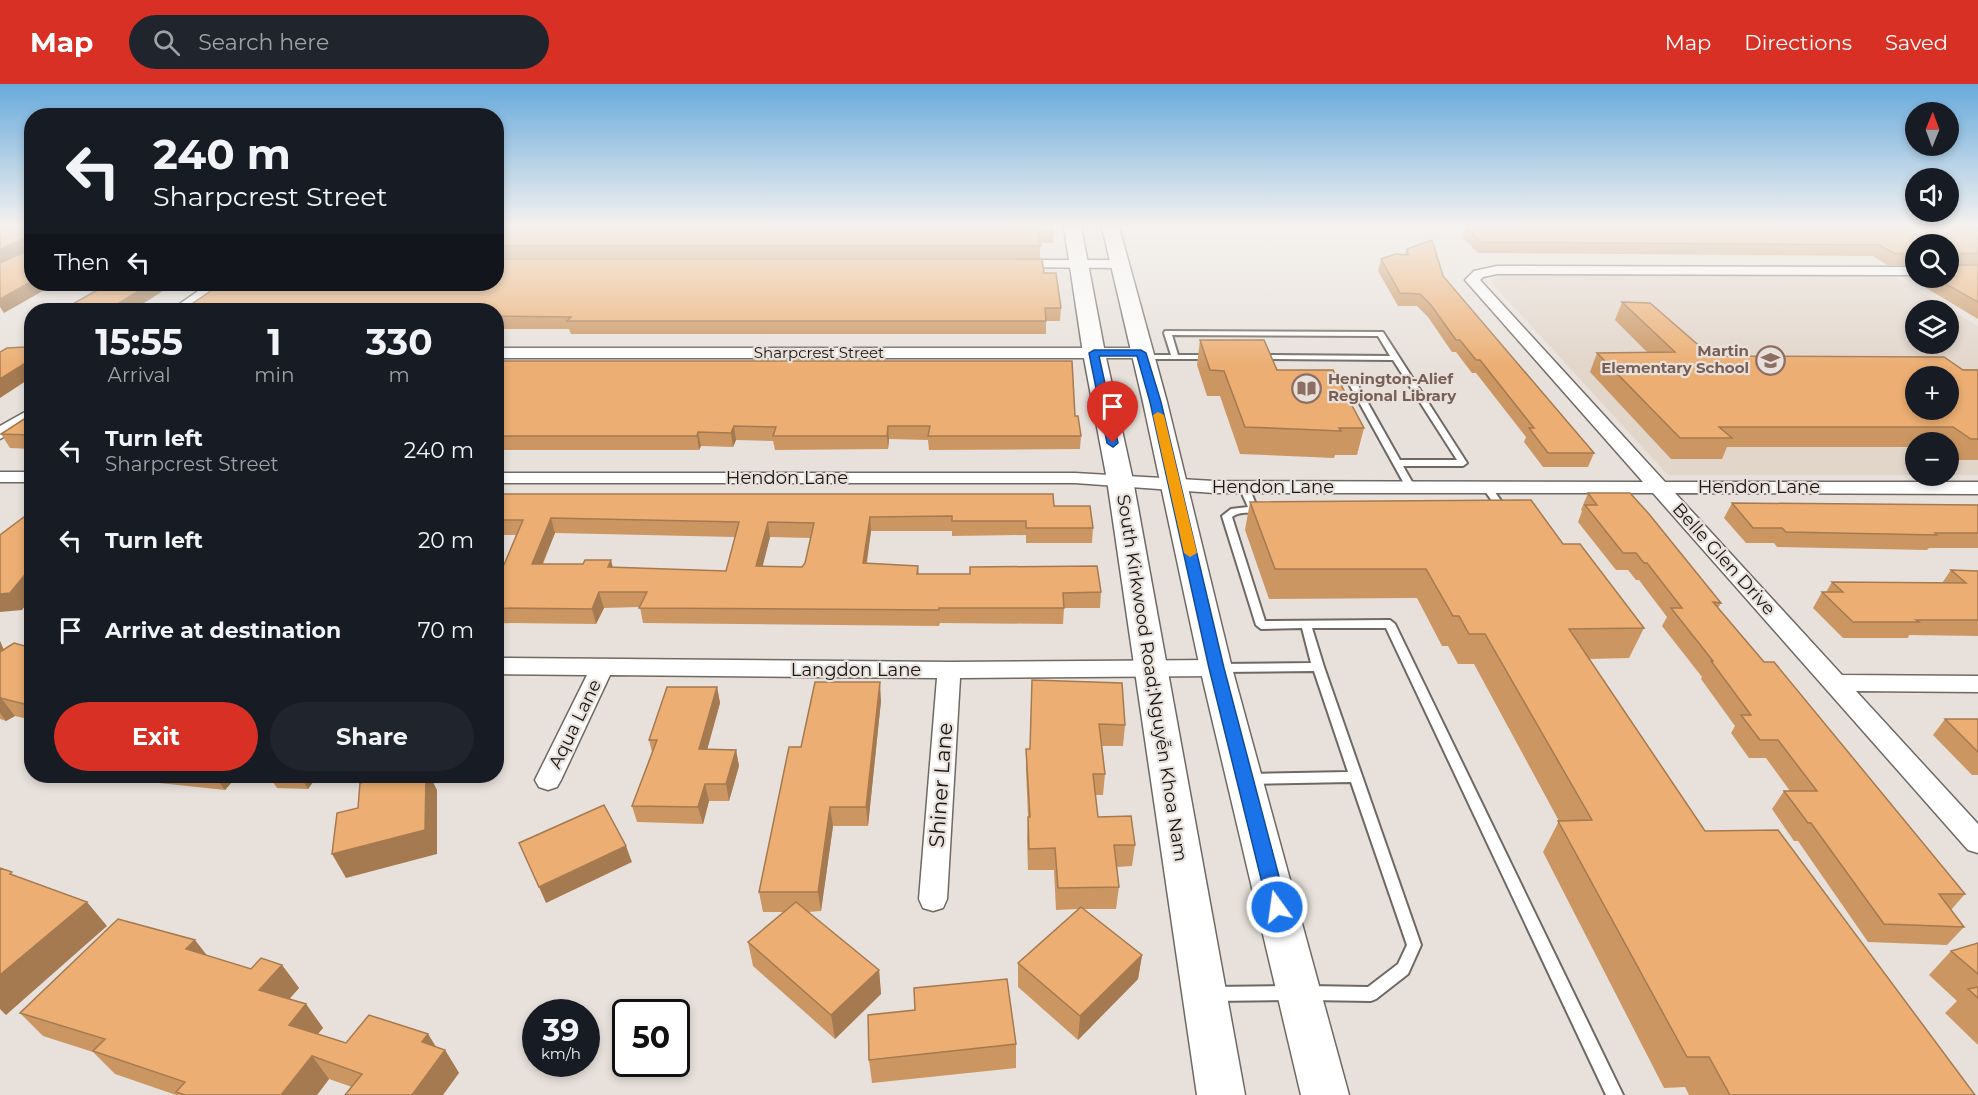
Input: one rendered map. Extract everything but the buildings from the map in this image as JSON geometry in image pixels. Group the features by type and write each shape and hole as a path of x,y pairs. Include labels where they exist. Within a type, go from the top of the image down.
{"main road":[{"name":"South Kirkwood Road;Nguyễn Khoa Nam","path":"1082,274 1094,353 1120,480 1149,669 1221,1095"},
{"path":"1121,274 1155,402 1216,668 1325,1095"}],"street":[{"name":"Belle Glen Drive","path":"1484,274 1472,280 1475,285 1978,842"},
{"path":"188,303 206,291"},
{"name":"Sharpcrest Street","path":"504,353 1094,353 1141,355"},
{"path":"0,434 24,418"},
{"path":"0,477 24,477"},
{"name":"Hendon Lane","path":"504,478 1120,480 1175,486 1244,487 1978,488"},
{"name":"Langdon Lane","path":"504,666 949,670 1216,668"},
{"name":"Aqua Lane","path":"548,780 602,668"},
{"name":"Shiner Lane","path":"933,899 949,670"},
{"path":"1834,683 1978,684"}],"lane":[{"path":"1175,357 1168,333 1380,334 1463,463 1396,463"},
{"path":"1141,355 1221,357"},
{"path":"1244,357 1281,362 1395,358"},
{"path":"1311,382 1352,382 1410,487"},
{"path":"1244,487 1252,509"},
{"path":"1487,487 1504,510 1492,510"},
{"path":"1276,509 1233,511 1227,516 1261,625 1390,624 1615,1095"},
{"path":"1204,994 1299,992 1371,994 1403,969 1414,945 1305,624"},
{"path":"1216,668 1318,667"},
{"path":"1245,779 1356,777"}],"shaded area":[{"name":"Martin Elementary School","path":"1502,275 1893,276 1905,283 1905,288 1913,288 1934,300 1905,300 1905,354 1959,354 1959,315 1978,326 1978,475 1959,475 1959,432 1905,432 1905,475 1668,475 1490,281"}],"slow traffic":[{"path":"1158,415 1190,553"}],"place":[{"name":"Martin Elementary School","path":"1770,360"},
{"name":"Henington-Alief Regional Library","path":"1307,388"}],"route":[{"path":"1113,443 1094,353 1141,353 1155,402 1216,668 1277,907"}]}
